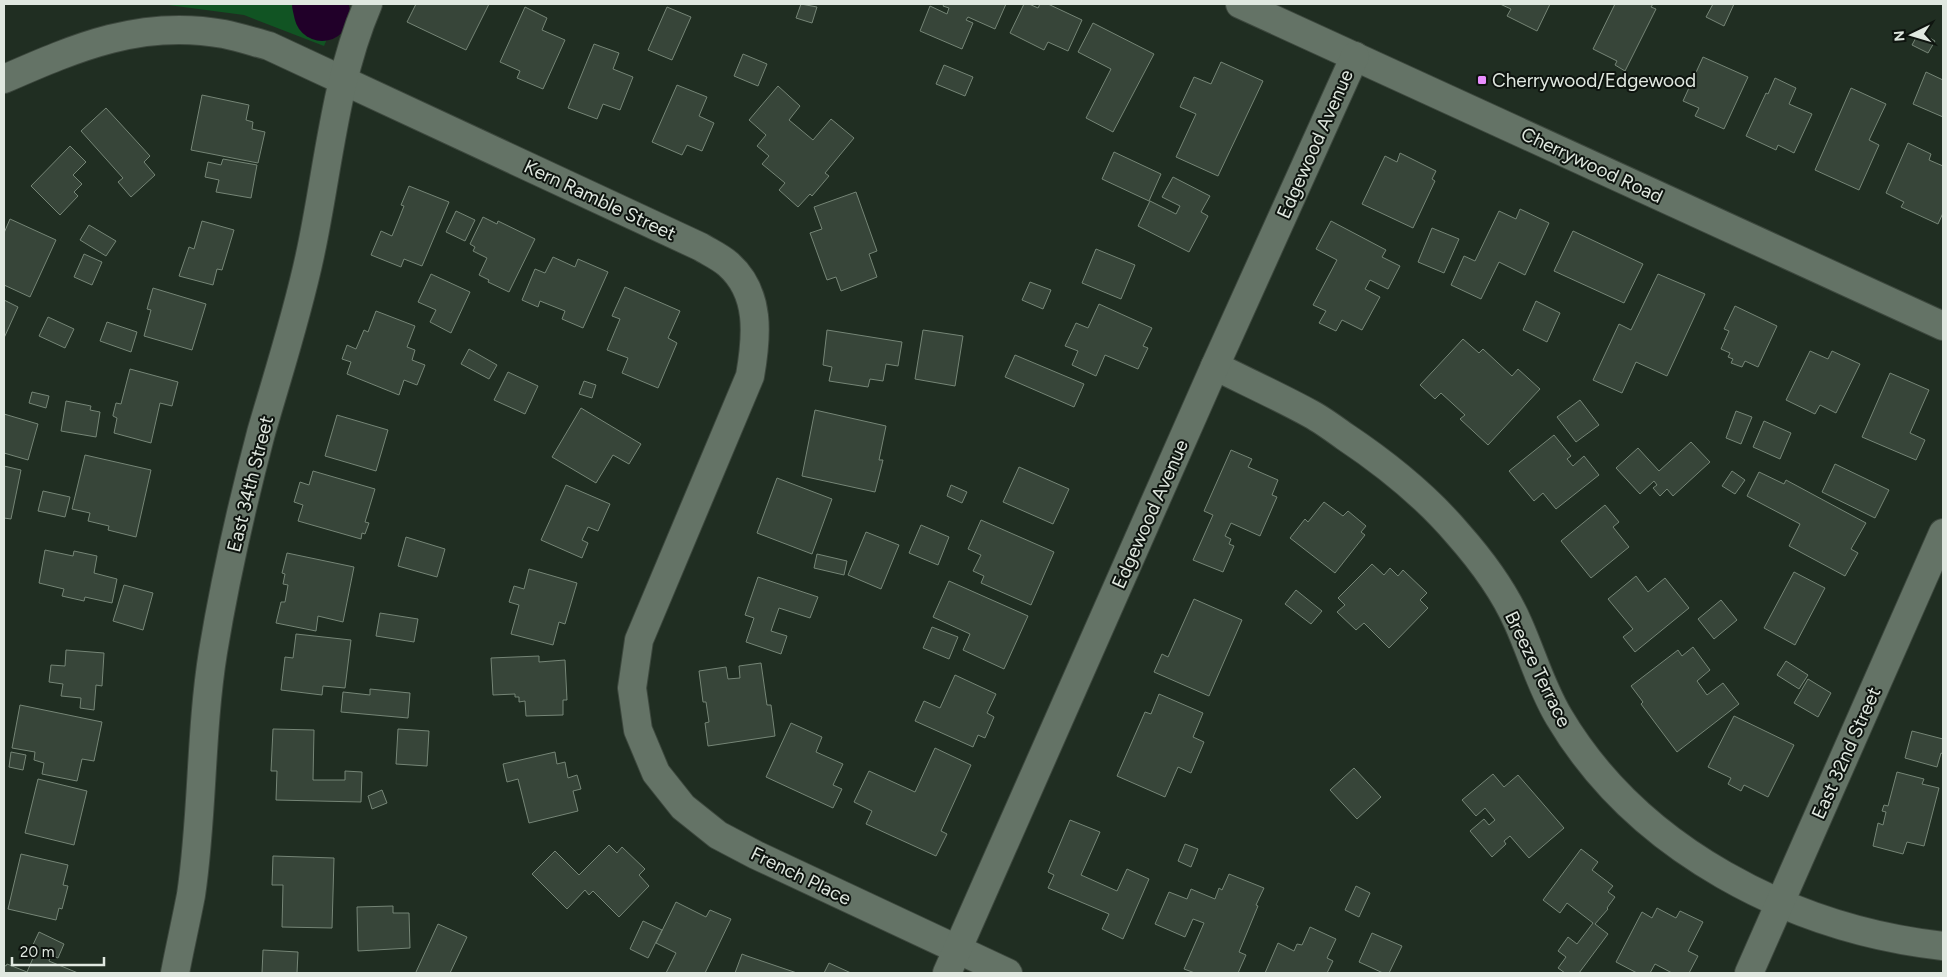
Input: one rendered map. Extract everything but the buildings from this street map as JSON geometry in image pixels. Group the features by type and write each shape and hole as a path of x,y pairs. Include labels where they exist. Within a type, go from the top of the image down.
{"street":[{"name":"East 34th Street","path":"174,973 191,895 199,813 203,734 213,652 235,542 261,435 310,256 343,80 356,31 368,4"},
{"name":"Cherrywood Road","path":"1240,4 1943,326"},
{"name":"Kern Ramble Street","path":"4,79 69,50 105,39 142,32 183,30 224,34 268,46 343,80 701,247 727,263 744,282 751,299 756,325 755,350 750,376 639,640 632,688 638,730"},
{"name":"Edgewood Avenue","path":"952,962 1215,366 1355,56"},
{"name":"Breeze Terrace","path":"1215,366 1313,415 1371,454 1422,495 1459,534 1494,580 1517,621 1557,715 1585,757 1626,802 1663,836 1715,871 1780,903 1837,925 1904,942 1943,946"},
{"name":"East 32nd Street","path":"1749,973 1943,533"},
{"name":"French Place","path":"638,730 656,773 683,807 718,835 952,962 1008,973"}],"green space":[{"path":"169,4 342,4 324,46 244,15"}],"waterway":[{"path":"320,4 322,13"}],"place":[{"name":"Cherrywood/Edgewood","path":"1482,80"}]}
